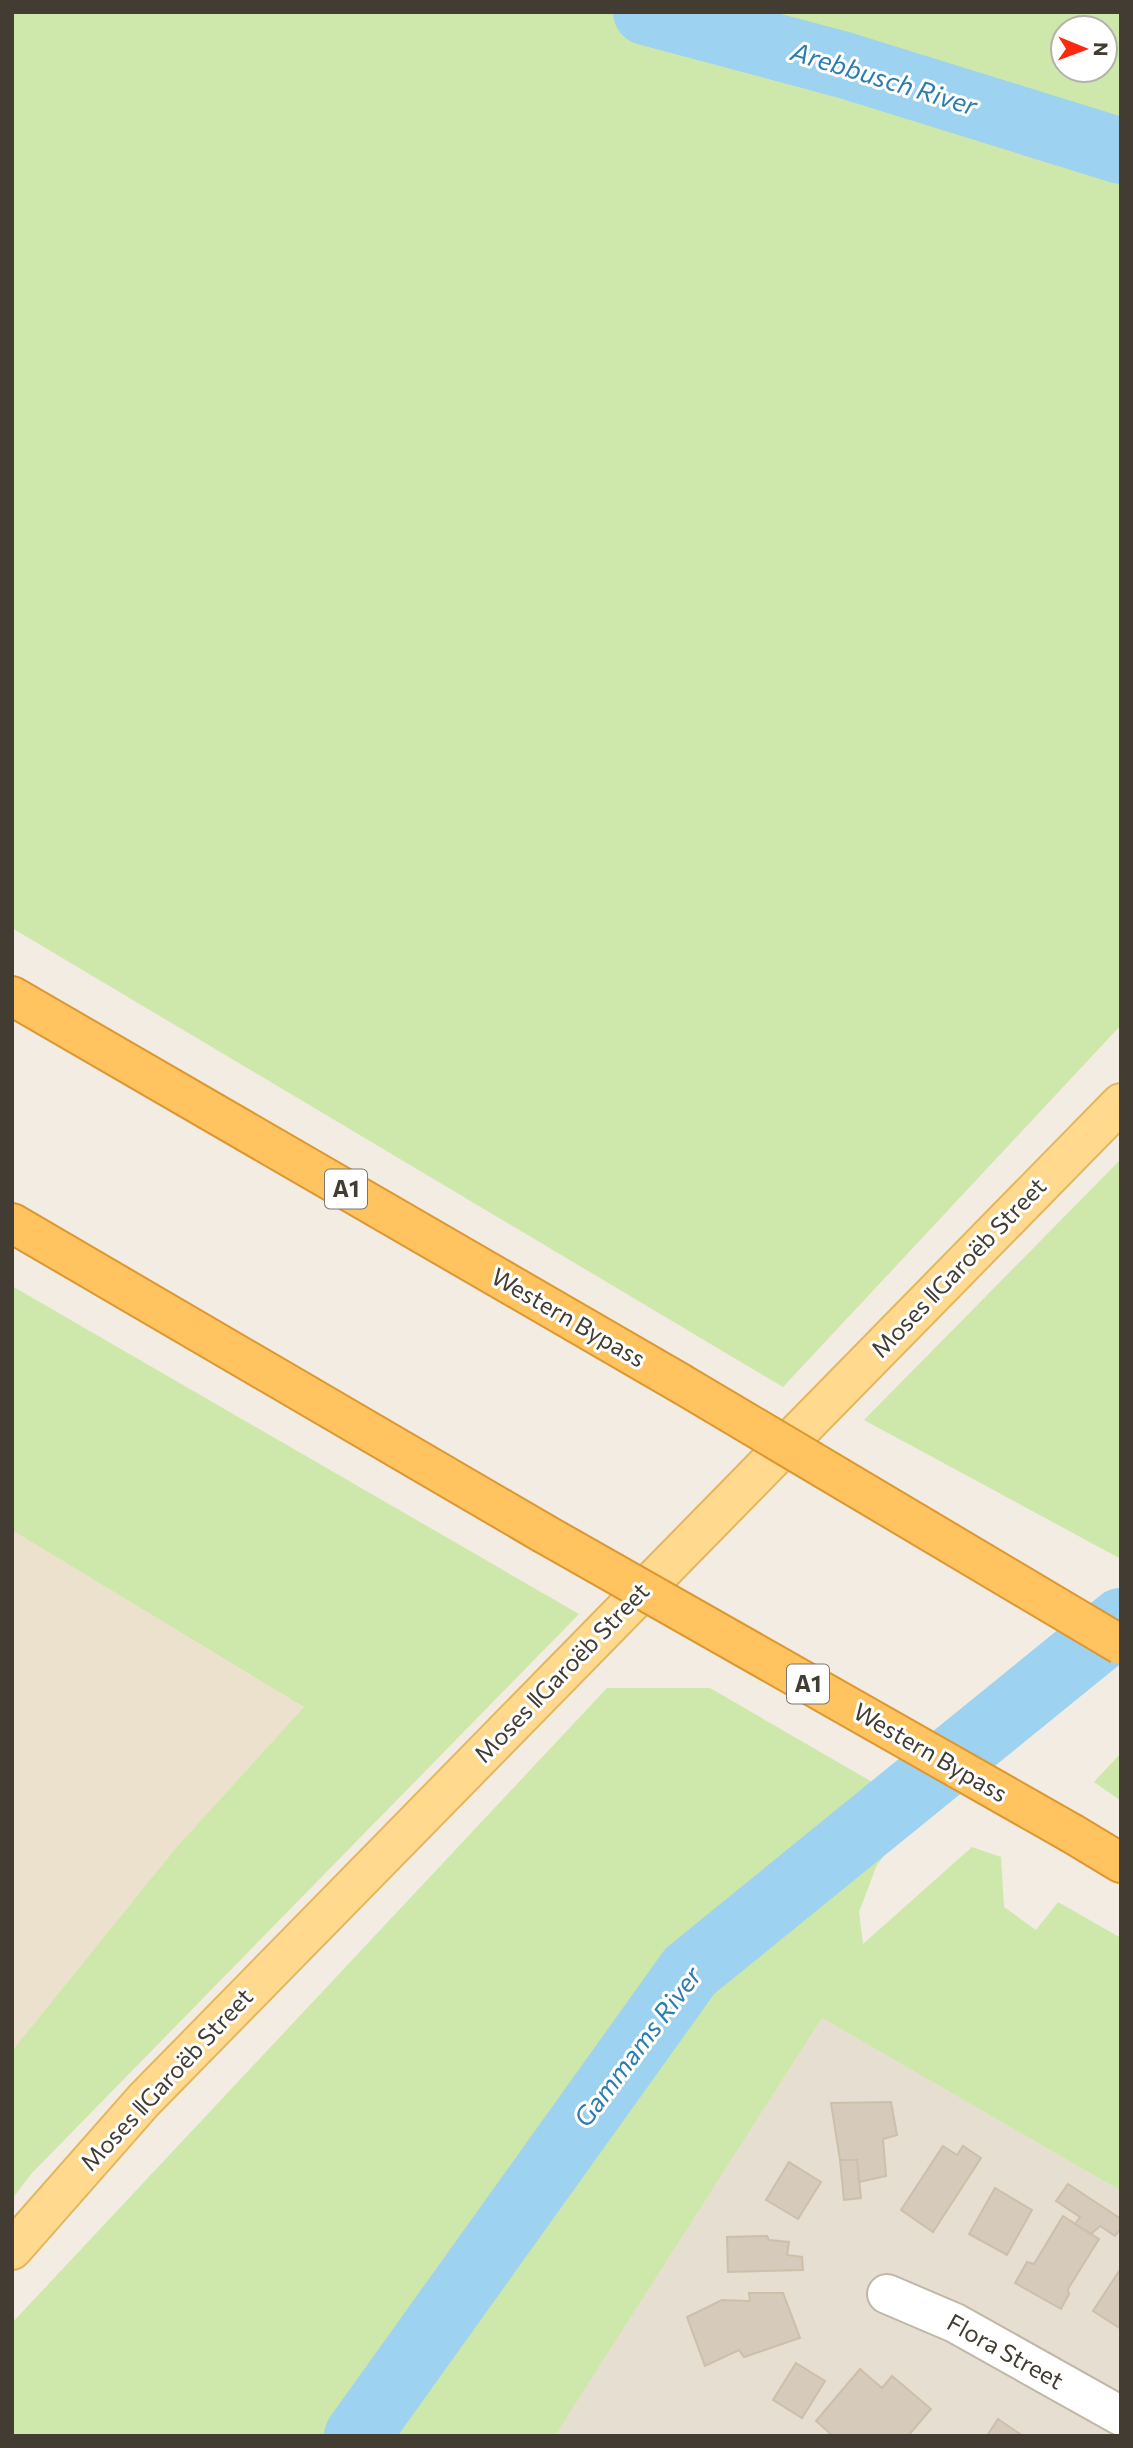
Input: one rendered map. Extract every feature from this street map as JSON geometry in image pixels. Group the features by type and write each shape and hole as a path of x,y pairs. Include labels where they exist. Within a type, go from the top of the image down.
{"highway":[{"name":"Western Bypass","path":"12,996 680,1383 1121,1645"},
{"name":"Western Bypass","path":"12,1223 543,1533 1121,1863"}],"main road":[{"name":"Moses ǁGaroëb Street","path":"12,2250 144,2100 1121,1103"}],"street":[{"name":"Flora Street","path":"887,2294 955,2323 1121,2416"}],"shaded area":[{"path":"12,1530 304,1707 175,1849 12,2051"},
{"path":"822,2018 1121,2191 1121,2436 555,2436"}],"green space":[{"path":"12,12 1121,12 1121,1025 783,1387 12,928"},
{"path":"1121,1159 1121,1559 864,1420"},
{"path":"12,1286 579,1614 31,2174 12,2199 12,2051 175,1849 304,1707 12,1530"},
{"path":"607,1688 710,1688 917,1808 876,1867 859,1912 863,1944 972,1847 1001,1857 1004,1907 1036,1930 1058,1902 1121,1938 1121,2191 822,2018 555,2436 12,2436 12,2323"},
{"path":"1121,1753 1121,1801 1094,1782"}],"building":[{"path":"891,2102 897,2135 883,2139 886,2176 859,2182 857,2160 840,2160 831,2103"},
{"path":"943,2146 957,2155 963,2146 981,2158 933,2232 901,2210"},
{"path":"840,2160 857,2160 861,2198 844,2200"},
{"path":"789,2162 821,2182 798,2219 766,2200"},
{"path":"1068,2184 1121,2219 1121,2228 1115,2236 1100,2226 1091,2234 1075,2224 1080,2217 1056,2201"},
{"path":"995,2188 1032,2210 1007,2255 969,2234"},
{"path":"1063,2216 1099,2239 1068,2289 1069,2294 1061,2309 1015,2283 1027,2262 1034,2264"},
{"path":"767,2236 769,2240 789,2242 787,2255 802,2257 803,2270 728,2272 727,2237"},
{"path":"1121,2268 1121,2329 1093,2311"},
{"path":"749,2293 783,2293 800,2338 744,2357 739,2350 705,2366 687,2317 722,2300 750,2301"},
{"path":"796,2363 825,2381 802,2418 773,2400"},
{"path":"860,2369 882,2388 892,2376 931,2409 908,2436 833,2436 816,2421"},
{"path":"998,2419 1023,2436 987,2436"}],"waterway":[{"name":"Arebbusch River","path":"646,12 844,65 1121,151"},
{"name":"Gammams River","path":"357,2436 690,1971 1121,1621"}]}
